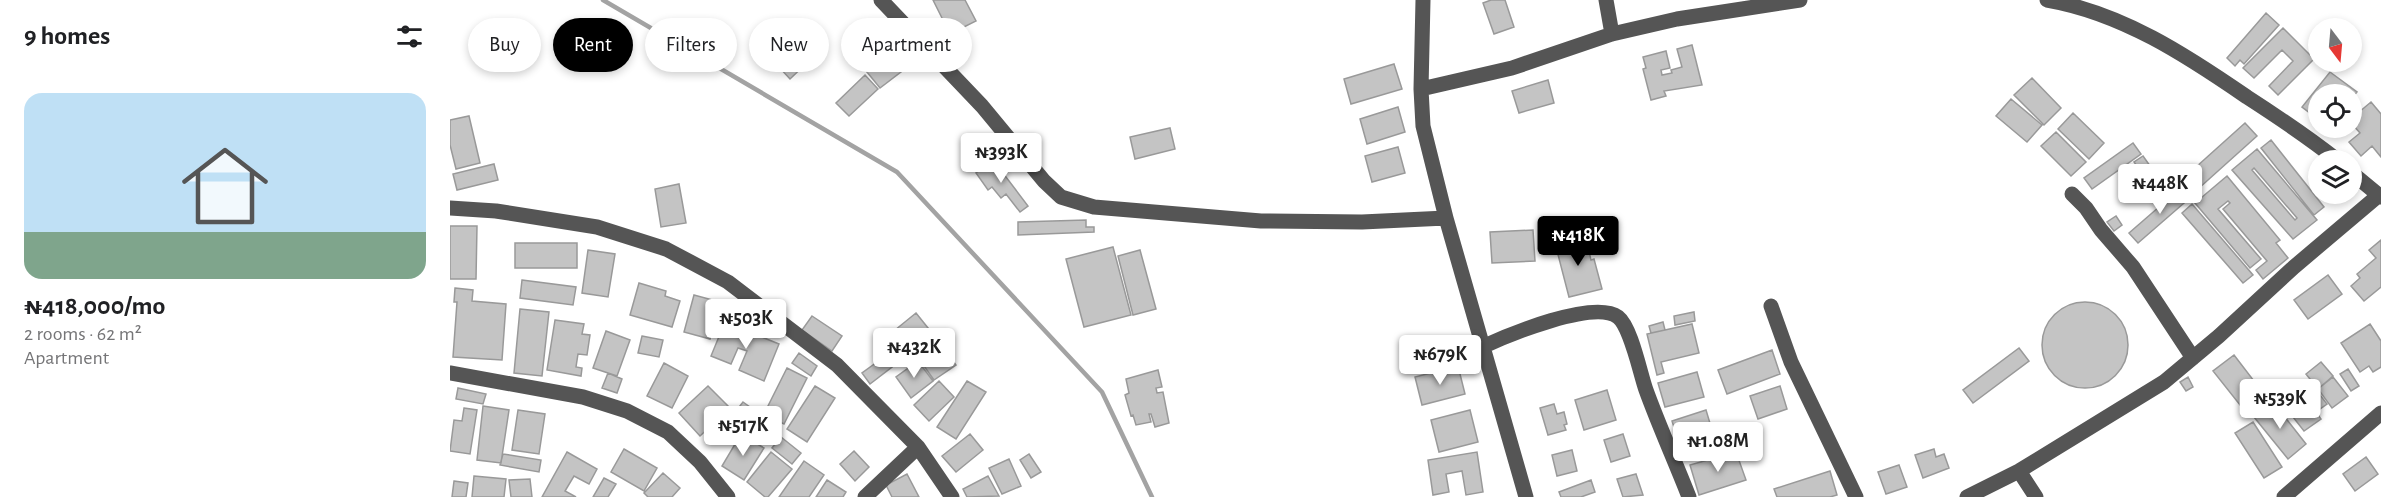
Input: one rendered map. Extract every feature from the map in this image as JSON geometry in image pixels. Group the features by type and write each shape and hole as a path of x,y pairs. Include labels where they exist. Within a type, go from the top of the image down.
{"street":[{"path":"881,0 982,106 1044,181 1061,197 1094,207 1261,221 1362,222 1446,218"},
{"path":"1424,0 1421,89 1423,126 1446,218 1526,497"},
{"path":"1606,0 1612,34"},
{"path":"1421,89 1512,68 1612,34 1677,19 1800,0"},
{"path":"2048,0 2074,2 2142,31 2182,52 2324,150"},
{"path":"1967,497 2019,471 2164,382 2294,267 2380,196 2362,181"},
{"path":"2072,195 2086,208 2101,230 2133,267 2193,358"},
{"path":"450,208 496,211 597,227 666,249 728,282 837,365 918,447 952,497"},
{"path":"1771,306 1791,362 1856,497"},
{"path":"1482,347 1511,333 1586,312 1604,311 1619,317 1629,336 1646,388 1689,497"},
{"path":"450,373 583,397 627,411 668,432 700,462 728,497"},
{"path":"2284,497 2379,418"},
{"path":"865,497 918,447"},
{"path":"2019,471 2036,497"}],"building":[{"path":"933,0 965,0 976,21 972,23 972,18 942,18"},
{"path":"1491,0 1505,0 1514,27 1494,34 1483,3"},
{"path":"2266,13 2279,25 2244,64 2240,60 2235,66 2227,58"},
{"path":"2283,28 2308,53 2308,65 2278,95 2269,86 2293,61 2282,50 2254,78 2243,68"},
{"path":"1692,45 1702,85 1664,91 1666,96 1651,100 1643,69 1646,68 1643,57 1666,51 1670,68 1661,70 1662,75 1672,73 1671,70 1682,67 1677,49"},
{"path":"1394,64 1402,89 1351,104 1344,79"},
{"path":"784,72 797,72 790,79"},
{"path":"867,72 901,72 880,88"},
{"path":"2330,72 2346,84 2320,84"},
{"path":"865,75 878,89 849,116 836,103"},
{"path":"2032,78 2061,108 2044,125 2014,95"},
{"path":"1548,80 1554,103 1519,113 1512,91"},
{"path":"2011,99 2042,125 2027,142 1996,116"},
{"path":"2308,100 2308,112 2302,107"},
{"path":"2371,102 2381,114 2381,157 2372,146 2362,155 2362,150 2356,150 2349,142 2354,138 2362,138 2362,110"},
{"path":"1398,107 1405,132 1367,144 1360,119"},
{"path":"2073,113 2104,143 2089,159 2058,129"},
{"path":"469,116 480,163 456,169 450,145 450,120"},
{"path":"2245,123 2257,136 2198,189 2186,176"},
{"path":"1170,128 1175,149 1135,159 1130,137"},
{"path":"2056,132 2086,162 2071,176 2041,146"},
{"path":"2271,140 2308,187 2308,204 2322,204 2324,207 2314,215 2261,148"},
{"path":"2133,143 2141,154 2092,189 2084,178"},
{"path":"1398,147 1405,173 1372,182 1365,156"},
{"path":"2257,149 2317,220 2293,239 2232,170","holes":["2254,168 2297,218 2295,220 2252,170"]},
{"path":"2143,156 2170,194 2161,200 2134,162"},
{"path":"993,160 1028,206 1020,212 1006,194 1001,198 992,187 988,190 976,173"},
{"path":"494,164 498,180 457,190 453,174"},
{"path":"2227,176 2280,240 2276,243 2288,258 2263,279 2256,270 2267,261 2223,209 2230,203 2228,201 2218,209 2261,259 2250,268 2195,203"},
{"path":"679,184 686,223 661,227 655,189"},
{"path":"2182,187 2191,197 2138,243 2129,233"},
{"path":"2192,204 2253,275 2243,283 2182,213"},
{"path":"2116,216 2122,225 2114,231 2107,222"},
{"path":"1086,220 1086,227 1094,227 1094,232 1018,235 1018,222"},
{"path":"450,226 477,226 476,279 450,279"},
{"path":"1533,230 1535,261 1492,263 1490,232"},
{"path":"1585,235 1602,289 1569,297 1555,243"},
{"path":"2381,240 2381,287 2364,301 2351,286 2360,278 2357,274 2376,258 2369,250"},
{"path":"515,243 577,243 577,268 515,268"},
{"path":"1113,247 1131,315 1084,327 1066,259"},
{"path":"588,250 615,254 608,297 582,293"},
{"path":"1140,250 1156,309 1133,315 1118,256"},
{"path":"2328,275 2342,294 2308,319 2294,300"},
{"path":"522,280 576,287 573,305 520,298"},
{"path":"639,283 666,291 665,296 680,301 672,327 630,315"},
{"path":"455,288 473,290 472,301 506,304 502,360 453,357 457,302 454,302"},
{"path":"694,295 720,302 710,339 684,332"},
{"path":"2085,302 2101,306 2115,315 2124,329 2128,345 2124,361 2115,375 2101,384 2085,388 2069,384 2055,375 2046,361 2042,345 2046,329 2055,315 2069,306"},
{"path":"520,309 549,312 542,376 514,373"},
{"path":"1694,312 1695,321 1675,325 1674,316"},
{"path":"916,313 932,333 895,363 879,343"},
{"path":"812,316 842,336 832,351 802,330"},
{"path":"555,320 584,324 582,334 590,335 587,355 578,354 576,367 582,368 581,376 547,370"},
{"path":"725,322 779,344 764,381 739,370 747,351 738,348 731,364 711,356"},
{"path":"1663,322 1665,330 1651,333 1649,326"},
{"path":"1692,324 1699,353 1661,362 1664,373 1657,375 1647,334"},
{"path":"2370,324 2381,341 2381,367 2373,372 2369,366 2360,372 2341,343"},
{"path":"606,331 630,340 617,376 593,368"},
{"path":"642,336 663,340 659,357 638,353"},
{"path":"941,344 956,365 934,380 919,359"},
{"path":"2019,348 2029,361 1973,403 1963,390"},
{"path":"1772,350 1780,374 1727,394 1718,370"},
{"path":"799,353 817,366 811,376 792,363"},
{"path":"2234,355 2264,394 2244,410 2213,371"},
{"path":"884,357 892,367 870,384 862,373"},
{"path":"918,361 933,381 911,398 896,377"},
{"path":"2321,362 2333,376 2318,389 2306,374"},
{"path":"664,363 688,376 672,408 647,396"},
{"path":"1458,366 1465,394 1422,405 1415,377"},
{"path":"787,368 807,378 784,424 764,414"},
{"path":"2348,369 2359,386 2351,391 2340,374"},
{"path":"1158,370 1162,387 1156,388 1157,393 1163,392 1169,423 1155,427 1151,414 1149,414 1151,422 1136,425 1125,395 1129,393 1126,379"},
{"path":"1697,372 1704,397 1665,407 1658,383"},
{"path":"608,373 622,379 617,393 602,388"},
{"path":"2188,377 2193,387 2186,391 2180,382"},
{"path":"2333,377 2348,396 2332,408 2318,389"},
{"path":"939,381 954,397 929,421 914,405"},
{"path":"967,381 986,392 956,439 937,427"},
{"path":"2297,382 2307,393 2289,409 2279,398"},
{"path":"708,386 730,408 700,436 679,413"},
{"path":"815,386 835,398 807,442 787,429"},
{"path":"1780,386 1787,409 1758,419 1750,396"},
{"path":"458,388 486,394 483,404 456,399"},
{"path":"1607,390 1616,420 1584,430 1575,400"},
{"path":"2317,391 2327,404 2316,412 2321,419 2304,431 2289,412"},
{"path":"743,402 754,410 746,420 736,411"},
{"path":"2273,402 2306,444 2288,459 2254,417"},
{"path":"1554,404 1557,414 1564,412 1566,430 1548,435 1540,408"},
{"path":"483,406 509,410 501,463 477,460"},
{"path":"464,408 477,410 470,454 450,451 454,420 462,421"},
{"path":"518,410 545,414 539,454 512,450"},
{"path":"1470,410 1478,442 1439,452 1431,420"},
{"path":"1706,410 1715,440 1681,450 1672,421"},
{"path":"755,416 775,430 767,441 747,427"},
{"path":"2253,422 2282,467 2264,478 2235,433"},
{"path":"741,434 764,448 744,480 722,466"},
{"path":"970,434 983,450 956,472 942,456"},
{"path":"1623,434 1630,456 1611,462 1604,440"},
{"path":"781,437 801,453 792,464 772,448"},
{"path":"624,449 657,468 644,491 611,472"},
{"path":"1934,449 1936,457 1944,454 1949,468 1923,478 1915,455"},
{"path":"1572,450 1577,471 1557,476 1552,455"},
{"path":"854,451 869,467 855,481 840,464"},
{"path":"567,452 597,469 589,484 574,476 565,491 576,497 542,497"},
{"path":"771,452 792,469 768,497 765,497 747,482"},
{"path":"1477,452 1483,492 1466,495 1462,471 1446,474 1449,492 1433,495 1428,460"},
{"path":"1736,452 1746,480 1699,495 1690,465"},
{"path":"503,454 541,460 539,472 500,465"},
{"path":"1029,454 1041,472 1031,478 1020,460"},
{"path":"2366,457 2378,474 2355,491 2343,474"},
{"path":"1009,459 1021,486 1002,494 989,468"},
{"path":"804,461 824,475 809,497 779,497"},
{"path":"1899,465 1907,487 1886,494 1878,472"},
{"path":"1830,471 1837,495 1777,497 1774,489"},
{"path":"663,473 680,488 672,497 648,497 644,493"},
{"path":"907,474 919,497 892,497 886,485"},
{"path":"1636,474 1643,495 1623,497 1617,479"},
{"path":"474,476 506,479 504,497 472,497"},
{"path":"988,476 999,496 967,497 963,489"},
{"path":"604,478 616,484 608,497 593,497"},
{"path":"530,479 532,497 511,497 509,480"},
{"path":"827,480 846,492 843,497 816,497"},
{"path":"1591,480 1595,492 1581,497 1561,497 1559,492"},
{"path":"454,481 468,483 466,497 452,497"}],"waterway":[{"path":"603,0 897,172 1102,392 1152,497"}]}
